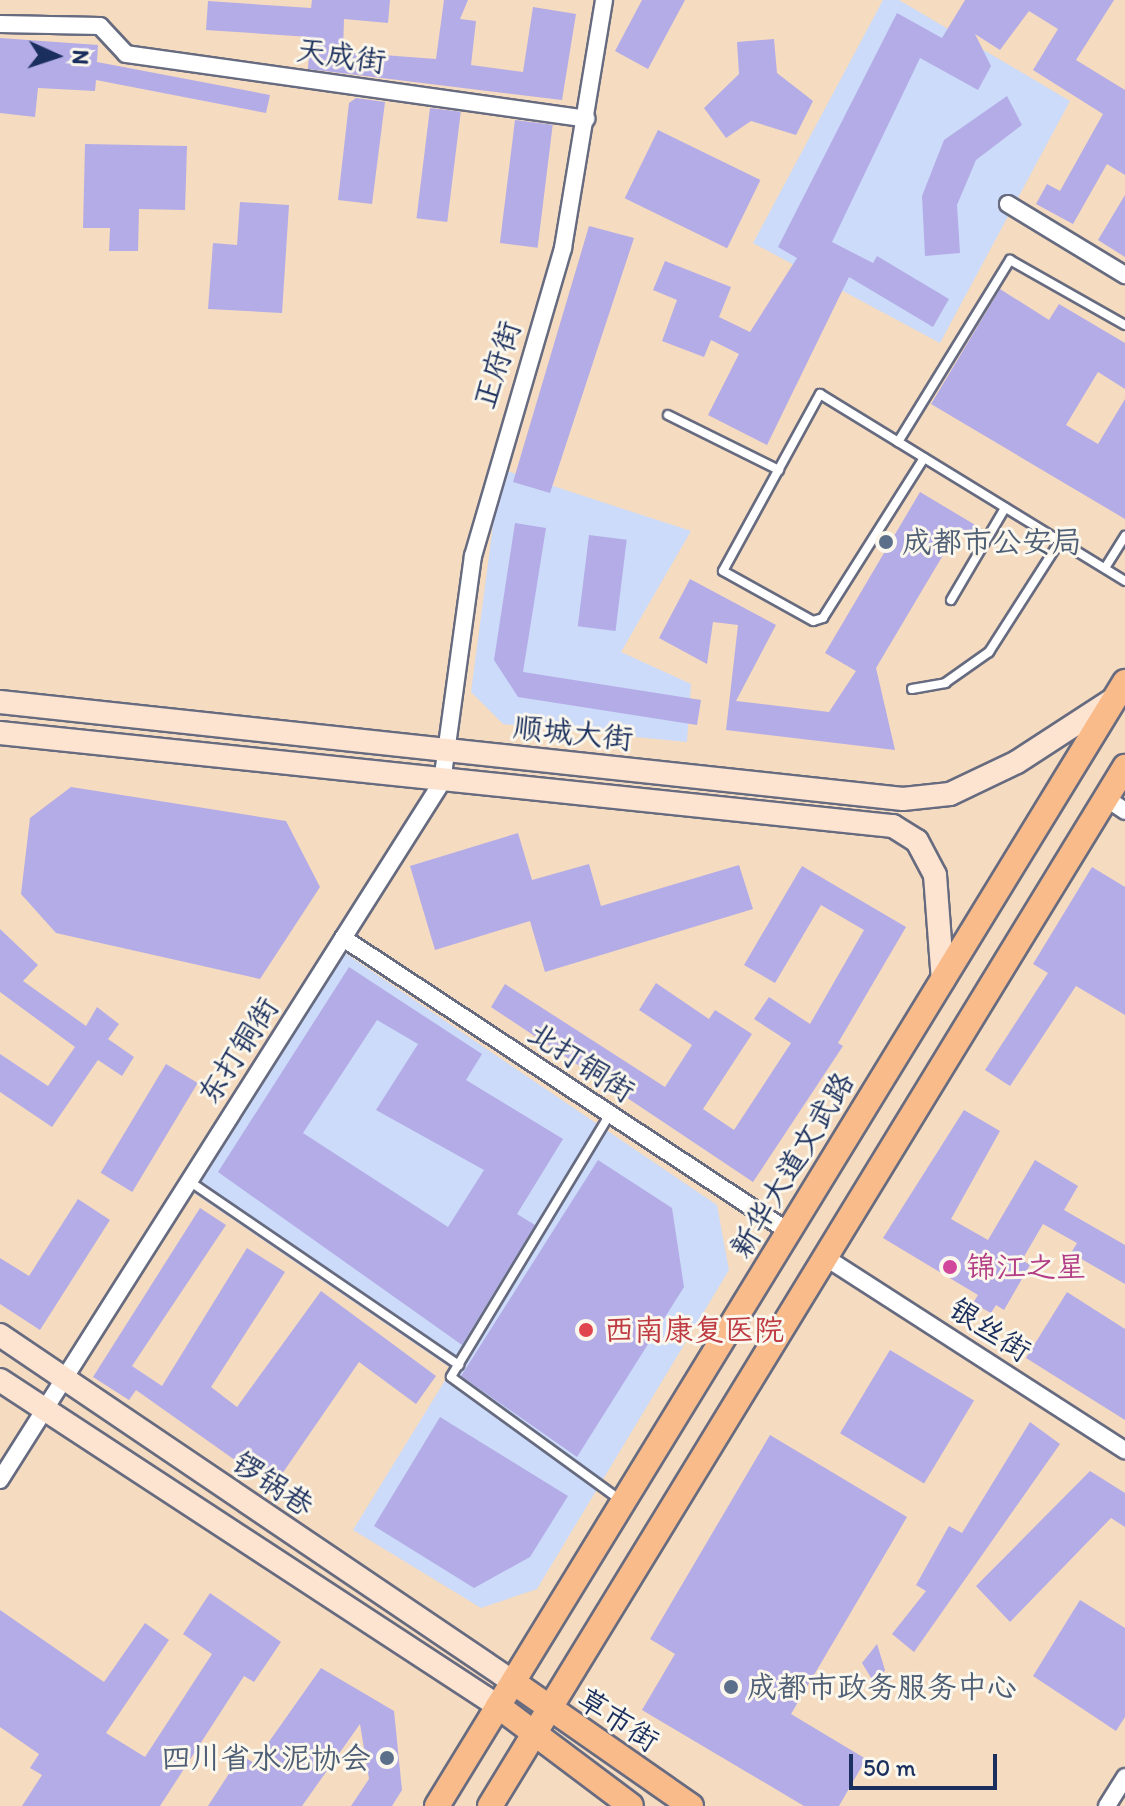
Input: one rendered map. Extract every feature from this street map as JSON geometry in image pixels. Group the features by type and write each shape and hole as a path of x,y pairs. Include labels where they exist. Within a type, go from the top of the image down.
{"main road":[{"name":"顺城大街","path":"0,702 933,799 1017,762 1120,690"},
{"name":"新华大道文武路","path":"437,1806 1120,690"},
{"name":"顺城大街","path":"0,733 907,831 935,875 943,981"},
{"path":"490,1806 825,1257 1116,804 1125,767"},
{"name":"锣锅巷","path":"0,1335 513,1682"},
{"name":"锣锅巷","path":"0,1380 498,1706"},
{"name":"草市街","path":"513,1682 547,1712 691,1806"},
{"name":"草市街","path":"498,1706 531,1738 631,1806"}],"street":[{"name":"正府街","path":"445,749 485,502 563,248 604,0"},
{"name":"天成街","path":"0,24 100,26 126,54 586,119"},
{"path":"1008,204 1125,275"},
{"name":"东打铜街","path":"0,1480 442,782 445,749"},
{"name":"北打铜街","path":"343,938 789,1232"},
{"name":"银丝街","path":"825,1257 1125,1450"},
{"path":"1107,1806 1125,1777"}],"lane":[{"path":"898,442 1010,260 1125,325"},
{"path":"924,458 832,608 813,621 723,571 820,394 1125,581"},
{"path":"668,415 779,470"},
{"path":"951,600 1005,508"},
{"path":"1105,568 1125,536"},
{"path":"912,689 945,683 989,652 1060,541"},
{"path":"610,1114 451,1377 623,1502"},
{"path":"188,1181 459,1365"}],"shaded area":[{"path":"883,0 899,0 1070,101 940,343 753,243"},
{"path":"507,471 691,531 621,652 691,684 687,742 503,724 471,692 495,510"},
{"path":"345,953 717,1205 729,1270 537,1589 481,1608 353,1530 452,1369 191,1191"}],"building":[{"path":"312,0 390,0 388,23 344,19 343,52 436,59 444,0 468,0 460,19 476,21 471,65 523,72 533,7 576,14 562,100 308,69 310,37 206,30 208,1 311,8"},
{"path":"642,0 685,0 648,69 615,51"},
{"path":"965,0 1114,0 1076,60 1125,90 1125,175 1107,164 1073,224 1036,204 1047,184 1060,191 1103,114 1033,70 1058,29 1029,11 1000,50 975,34 991,66 978,90 920,58 832,242 873,263 877,256 949,299 933,327 849,277 767,445 708,415 739,354 711,340 704,357 662,341 677,300 653,290 665,261 731,287 719,317 750,332 797,258 778,247 897,13 942,38"},
{"path":"0,38 98,45 97,62 270,95 266,113 96,80 95,91 38,88 35,117 0,113"},
{"path":"774,39 777,73 813,101 796,135 751,121 726,138 704,108 739,74 737,42"},
{"path":"1007,96 1022,125 976,160 957,205 960,253 925,256 922,196 944,140"},
{"path":"356,98 385,102 372,204 338,200 349,103"},
{"path":"430,108 461,112 447,222 416,218"},
{"path":"515,120 553,125 538,248 500,243"},
{"path":"658,130 760,180 727,248 625,198"},
{"path":"85,144 187,146 185,210 139,209 138,251 109,251 110,228 83,228"},
{"path":"1125,195 1125,257 1098,240"},
{"path":"240,202 289,205 282,313 208,309 213,243 237,245"},
{"path":"589,226 634,238 550,493 513,482"},
{"path":"1000,289 1049,320 1059,304 1125,343 1125,389 1098,372 1066,425 1098,444 1125,399 1125,519 931,404"},
{"path":"920,492 982,529 955,535 876,668 895,750 726,730 738,625 713,622 707,664 659,638 690,579 776,625 736,701 829,712 856,671 825,653"},
{"path":"515,523 546,528 523,672 701,700 697,725 518,697 494,660"},
{"path":"589,535 627,540 616,631 578,626"},
{"path":"71,787 286,821 320,887 260,979 56,933 21,894 30,818"},
{"path":"518,833 532,880 589,864 601,906 739,865 753,909 545,972 530,921 435,950 410,866"},
{"path":"802,866 906,927 838,1043 843,1046 753,1182 491,1007 505,984 665,1087 692,1045 639,1010 656,983 709,1019 715,1010 752,1034 703,1109 734,1130 791,1043 754,1019 769,997 810,1024 864,930 821,905 775,983 744,965"},
{"path":"1092,867 1125,887 1125,1015 1076,986 1010,1086 985,1070 1048,973 1033,964"},
{"path":"0,929 38,965 23,981 86,1026 97,1007 119,1024 108,1039 134,1057 122,1076 98,1060 52,1127 0,1092 0,1054 48,1086 75,1047 0,992"},
{"path":"349,967 482,1054 466,1080 563,1139 517,1214 535,1225 462,1345 218,1172","holes":["377,1020 418,1044 376,1110 484,1170 448,1227 303,1133"]},
{"path":"166,1064 198,1083 132,1192 101,1173"},
{"path":"964,1110 1000,1131 951,1219 988,1240 1035,1160 1078,1186 1064,1210 1125,1245 1125,1284 1071,1253 1077,1243 1043,1224 1022,1260 1030,1265 1004,1310 996,1305 991,1313 973,1303 978,1295 883,1238"},
{"path":"598,1160 672,1208 684,1287 577,1457 461,1376"},
{"path":"78,1199 110,1220 40,1330 0,1304 0,1258 29,1276"},
{"path":"200,1208 226,1225 132,1366 162,1386 247,1248 285,1272 211,1387 237,1407 321,1291 436,1376 416,1404 359,1362 273,1487 136,1390 129,1400 93,1377"},
{"path":"1067,1292 1125,1329 1125,1420 1026,1358"},
{"path":"890,1350 974,1400 924,1484 840,1433"},
{"path":"440,1417 568,1496 530,1557 474,1588 374,1526"},
{"path":"1030,1422 1060,1444 914,1652 892,1634 926,1591 916,1585 949,1526 962,1533"},
{"path":"770,1435 907,1517 791,1714 866,1759 839,1806 804,1806 642,1710 675,1654 650,1639"},
{"path":"1090,1471 1125,1493 1125,1527 1111,1518 1010,1622 976,1586"},
{"path":"210,1593 281,1642 254,1682 244,1676 160,1806 22,1806 42,1775 30,1768 39,1754 0,1727 0,1610 104,1682 145,1623 169,1640 106,1733 145,1757 212,1654 183,1634"},
{"path":"1080,1600 1125,1628 1125,1717 1116,1731 1033,1676"},
{"path":"877,1644 885,1670 876,1686 862,1663"},
{"path":"321,1668 394,1711 402,1790 392,1806 351,1806 369,1779 360,1724 302,1806 208,1806 241,1755 254,1763"}],"place":[{"name":"成都市公安局","path":"886,542"},
{"name":"锦江之星","path":"950,1267"},
{"name":"西南康复医院","path":"586,1330"},
{"name":"成都市政务服务中心","path":"731,1687"},
{"name":"四川省水泥协会","path":"387,1758"}]}
